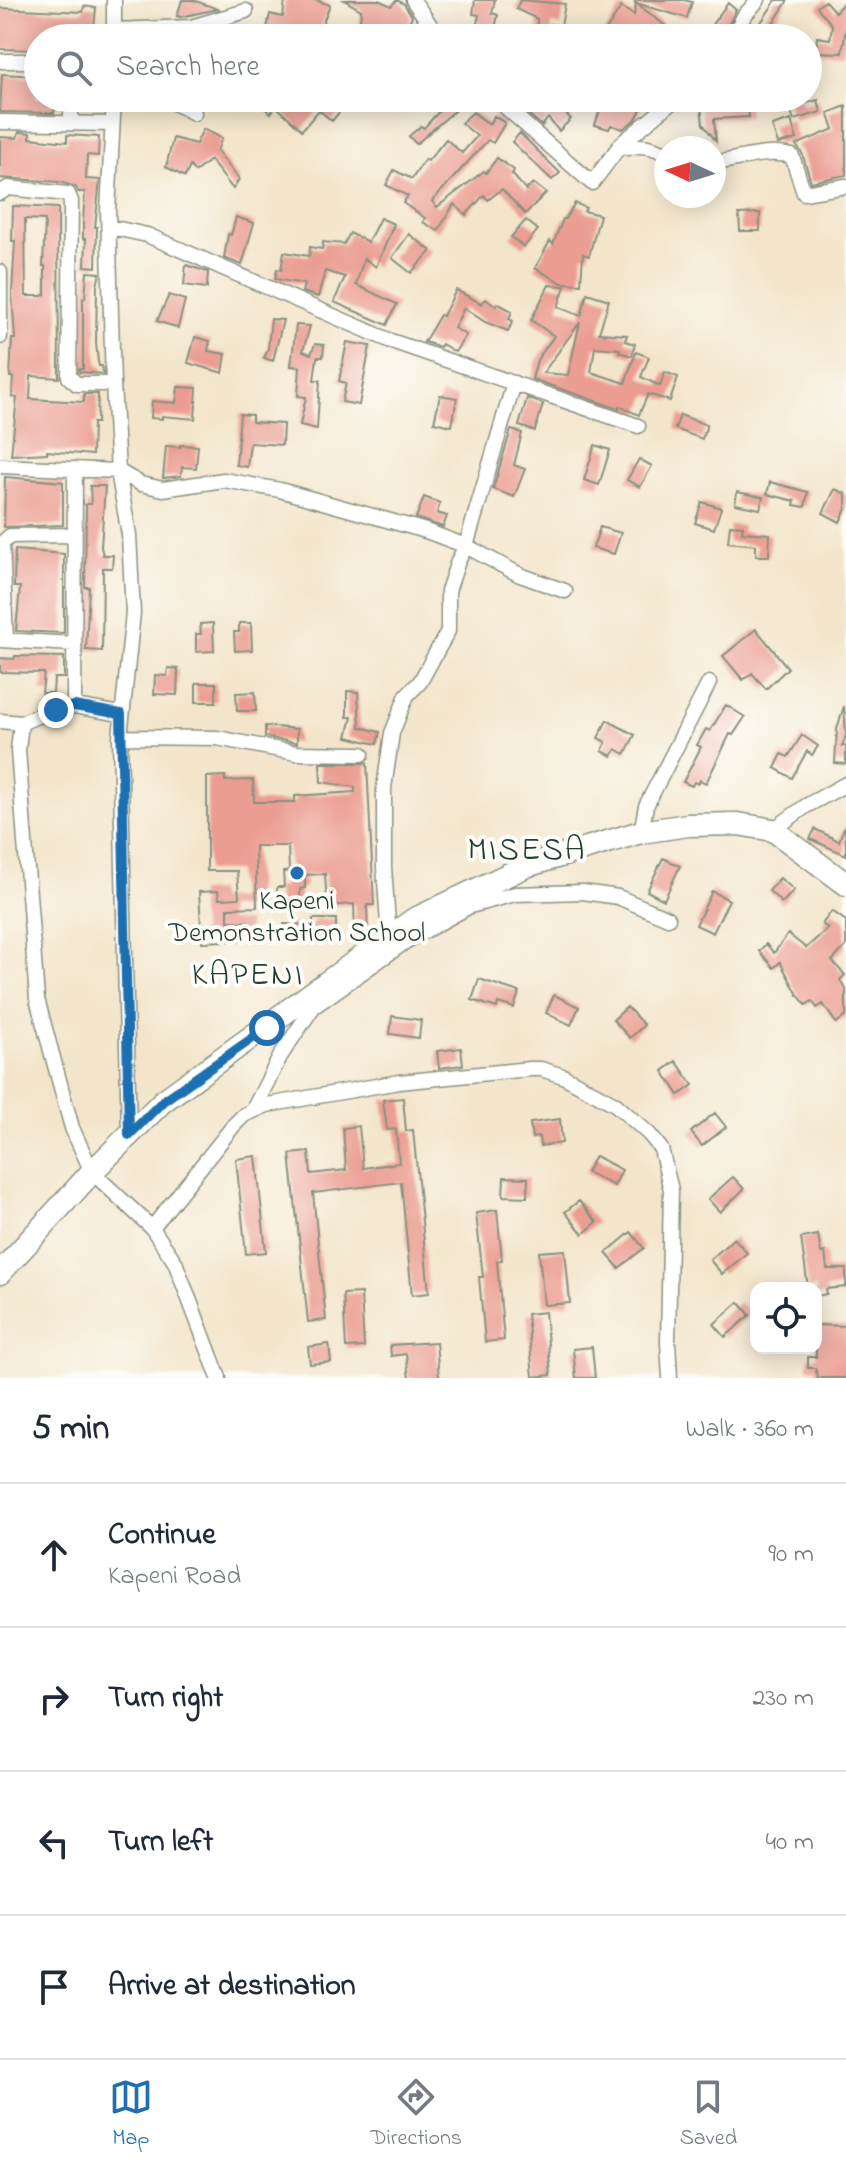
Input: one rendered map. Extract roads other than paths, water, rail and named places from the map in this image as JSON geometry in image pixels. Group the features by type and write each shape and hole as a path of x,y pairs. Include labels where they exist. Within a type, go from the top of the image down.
{"main road":[{"path":"0,1273 92,1172 163,1101 413,920 526,866 641,832 688,825 728,824 773,830 846,884"}],"street":[{"path":"114,0 114,24"},
{"path":"413,0 429,24"},
{"path":"740,24 758,0"},
{"path":"201,24 246,11"},
{"path":"0,61 24,61"},
{"path":"71,112 71,123"},
{"path":"113,112 109,188 113,384 118,471 129,535 133,613 120,737 129,1135"},
{"path":"511,112 592,183 622,143 660,112"},
{"path":"0,122 112,124"},
{"path":"622,143 628,148 635,145 654,148"},
{"path":"726,160 751,155 785,154 792,156 804,193 846,186"},
{"path":"0,193 8,188 68,194 71,201 69,377 77,384 113,384"},
{"path":"110,227 147,235 391,341 638,426"},
{"path":"0,272 0,337"},
{"path":"389,938 384,867 384,788 392,733 407,695 420,682 448,631 448,591 466,546 514,383"},
{"path":"0,466 118,471 141,484 163,489 224,480 280,490 396,522 466,546 520,575 565,591"},
{"path":"74,706 75,469"},
{"path":"73,535 10,536 2,543 3,640 74,644"},
{"path":"641,832 646,806 709,683"},
{"path":"0,721 21,723 74,706 121,714"},
{"path":"21,723 18,750 37,999 72,1128 92,1172 152,1228 175,1262 219,1378"},
{"path":"120,737 217,738 296,753 362,754"},
{"path":"773,830 806,806 846,784"},
{"path":"253,1110 281,1055 313,1007 405,942 470,906 515,894 583,892 618,897 668,918"},
{"path":"152,1228 234,1125 253,1110 399,1082 541,1069 563,1076 615,1104 661,1149 671,1190 670,1378"}],"place":[{"name":"Kapeni Demonstration School","path":"297,873"}],"district":[{"name":"MISESA","path":"527,851"},
{"name":"KAPENI","path":"248,976"}]}
